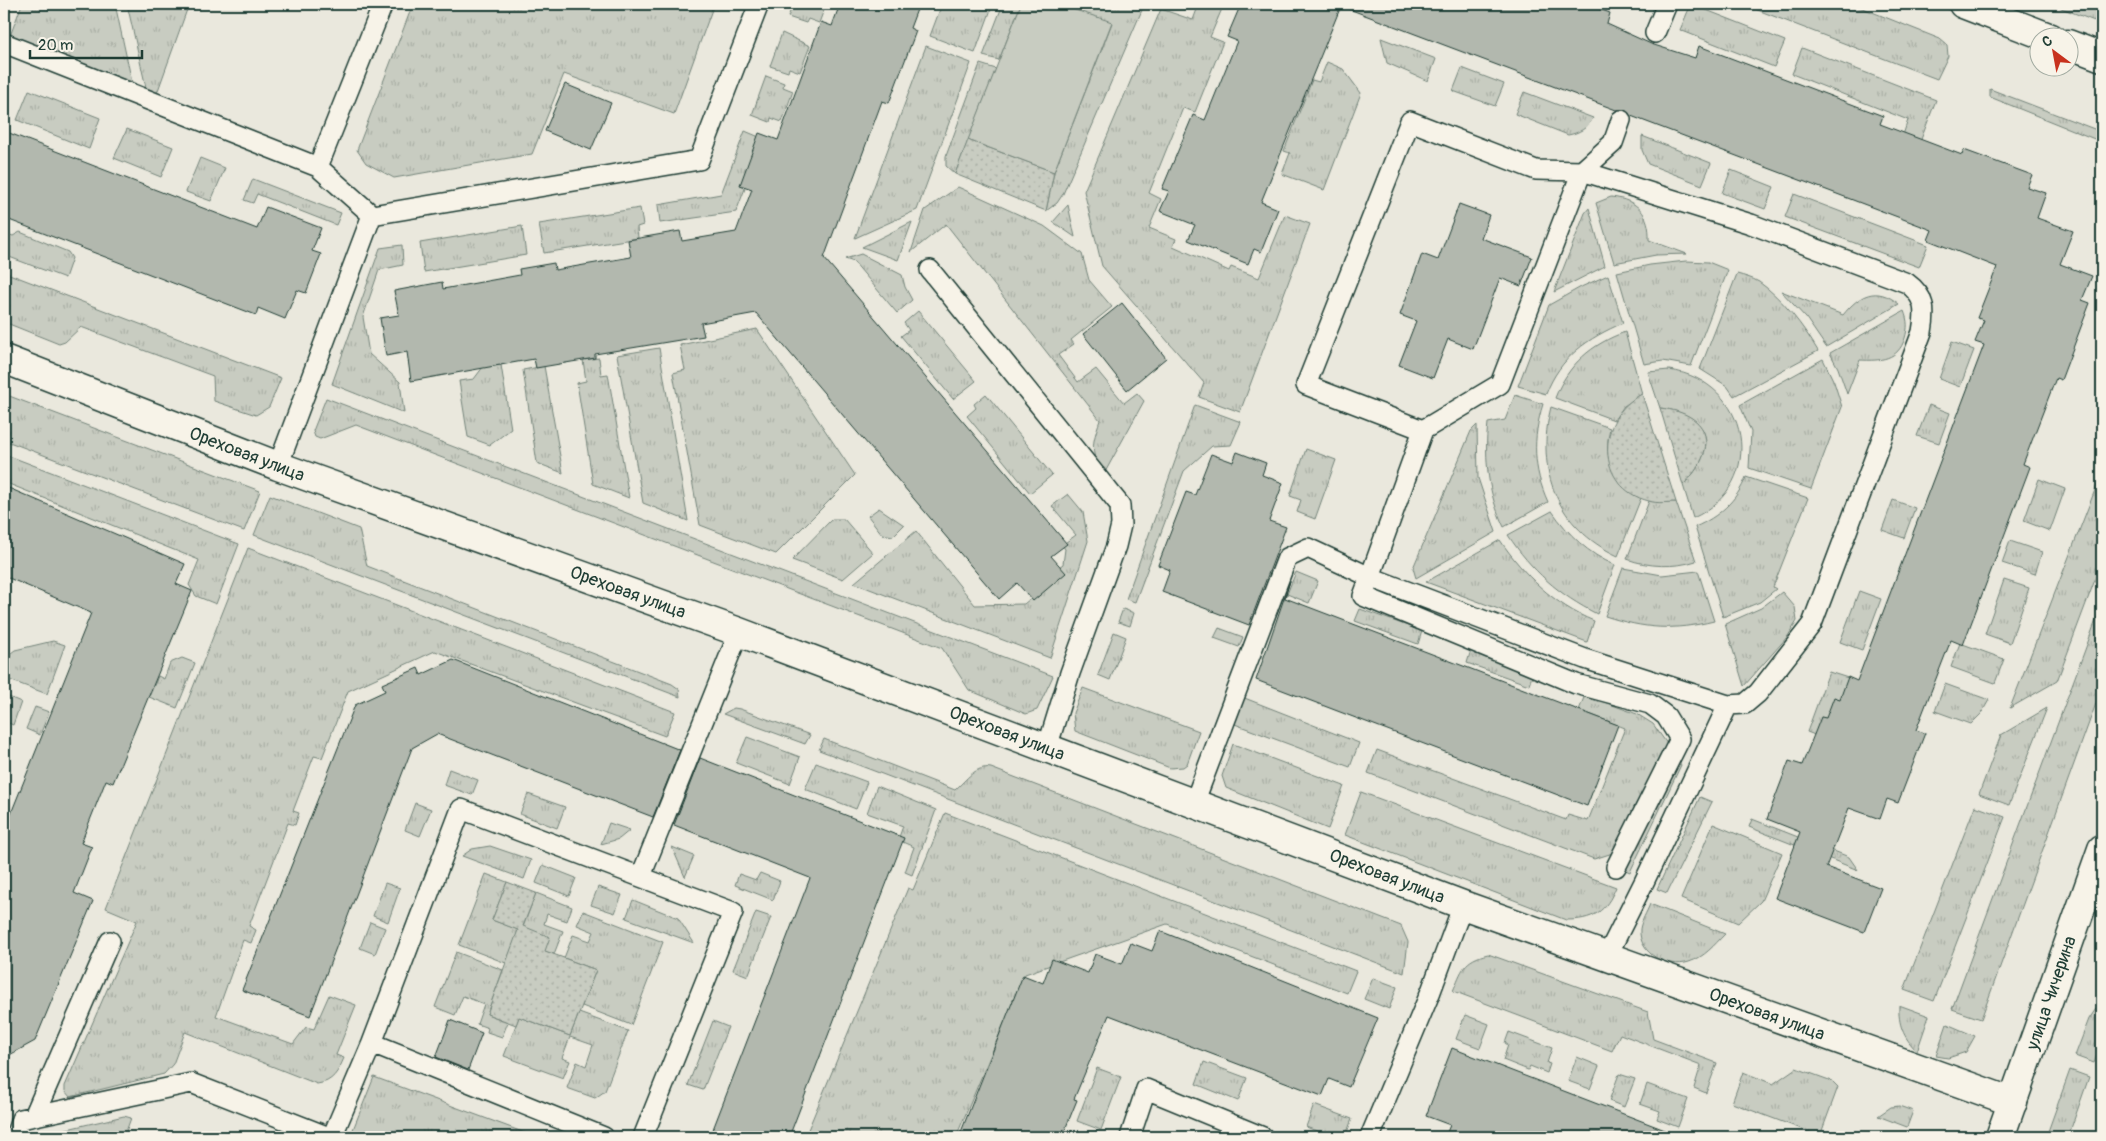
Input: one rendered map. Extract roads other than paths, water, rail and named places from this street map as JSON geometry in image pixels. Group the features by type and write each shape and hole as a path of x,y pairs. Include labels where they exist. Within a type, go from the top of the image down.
{"street":[{"path":"1963,4 2028,29"},
{"path":"2078,48 2102,57"},
{"name":"Ореховая улица","path":"4,359 278,466 739,632 1463,904 2013,1102"},
{"name":"улица Чичерина","path":"2000,1137 2102,849"}],"lane":[{"path":"318,167 383,4"},
{"path":"372,214 699,160 759,4"},
{"path":"1655,32 1667,4"},
{"path":"4,43 318,167 372,214"},
{"path":"1616,867 1680,739 1666,716 1650,704 1576,684 1363,596 1423,430 1500,384 1582,171 1612,143 1621,120"},
{"path":"1194,803 1287,558 1308,548 1370,577 1585,659 1728,706 1745,704 1758,693 1812,624 1922,332 1925,313 1922,297 1907,283 1751,224 1582,171 1536,170 1410,121 1306,385 1423,430"},
{"path":"278,466 372,214"},
{"path":"930,270 1120,505 1121,525 1116,546 1070,673 1047,748"},
{"path":"641,876 739,632"},
{"path":"1607,956 1728,706"},
{"path":"15,1137 21,1119 191,1083 330,1137 372,1043 461,809 733,912 643,1137"},
{"path":"1370,1137 1431,991 1463,904"},
{"path":"34,1116 110,941"},
{"path":"372,1043 604,1137"},
{"path":"1130,1137 1146,1089 1263,1137"}]}
